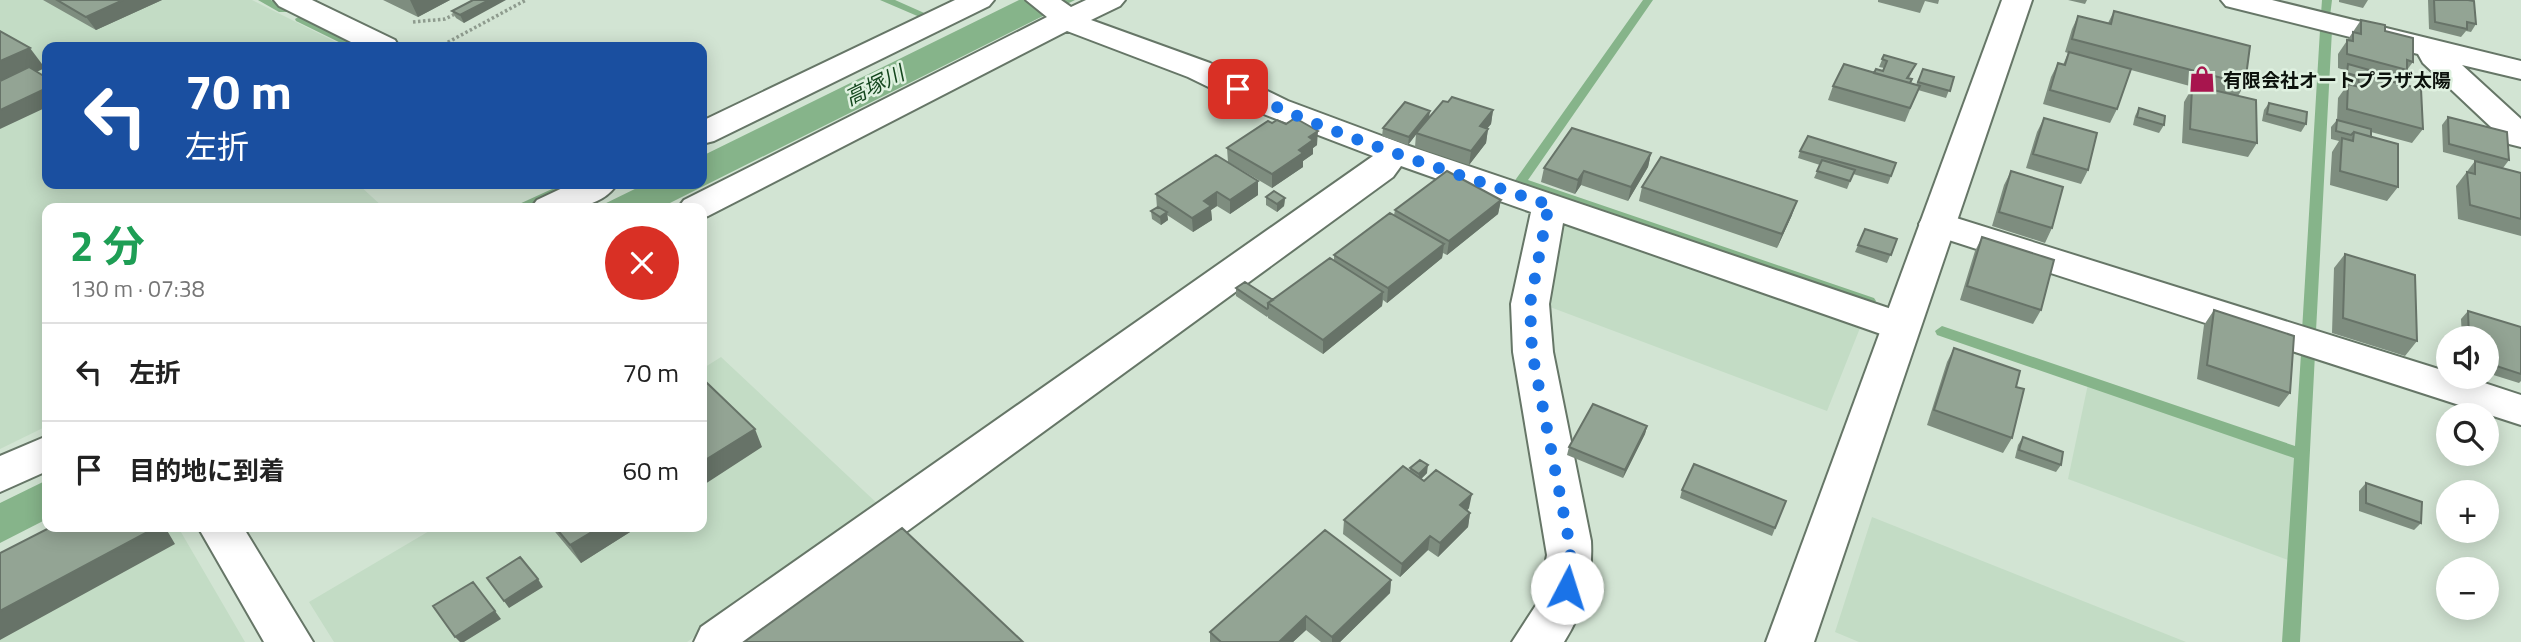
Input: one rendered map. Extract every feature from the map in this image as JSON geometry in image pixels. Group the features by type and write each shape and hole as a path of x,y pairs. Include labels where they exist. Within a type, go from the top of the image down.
{"street":[{"path":"289,0 374,42"},
{"path":"707,132 979,0"},
{"path":"705,203 1057,11 1110,0"},
{"path":"1790,642 2017,0"},
{"path":"2236,0 2521,69"},
{"path":"1057,11 1082,27 1199,70 1277,108 1394,152 1901,327"},
{"path":"2433,48 2434,56 2521,137"},
{"path":"718,642 1381,169 1394,152"},
{"path":"560,203 589,189"},
{"path":"1545,639 1567,588 1571,564 1569,541 1532,352 1530,304 1547,214 1552,206"},
{"path":"1937,224 2521,410"},
{"path":"0,475 42,454"},
{"path":"223,532 289,642"}],"path":[{"path":"448,42 526,0"},
{"path":"402,17 413,22 429,22 445,19 469,6"}],"shaded area":[{"path":"0,0 252,0 336,42 42,42 42,189 363,189 379,203 42,203 42,428 0,449"},
{"path":"1557,217 1854,321 1860,328 1827,411 1542,304"},
{"path":"721,357 880,506 687,642 334,642 309,602 428,532 707,532 707,366"},
{"path":"2088,384 2298,456 2291,561 2068,479"},
{"path":"1872,517 2186,642 1859,642 1835,632"},
{"path":"91,532 181,532 245,642 0,642 0,579"}],"water":[{"name":"高塚川","path":"1019,0 1075,0 707,184 707,154"},
{"path":"635,189 698,189 670,203 606,203"},
{"path":"42,482 42,522 0,543 0,503"}],"building":[{"path":"57,0 123,0 86,17"},
{"path":"473,0 489,0 460,15 452,11"},
{"path":"2434,0 2474,1 2476,24 2467,22 2467,29 2435,22"},
{"path":"2114,11 2250,46 2245,84 2072,39 2078,16 2111,24"},
{"path":"2361,20 2385,25 2385,31 2413,38 2413,62 2407,60 2407,70 2347,54 2347,40 2353,41 2353,32 2361,34"},
{"path":"0,31 30,48 0,61"},
{"path":"2069,52 2131,69 2117,109 2050,90 2058,63 2065,65"},
{"path":"1884,55 1916,64 1907,78 1912,79 1910,83 1874,73 1876,69 1883,71 1887,61 1882,59"},
{"path":"1844,64 1920,86 1910,108 1833,86"},
{"path":"2348,64 2373,71 2373,77 2347,73"},
{"path":"29,67 42,75 42,90 0,110 0,81"},
{"path":"1923,69 1954,77 1950,91 1918,82"},
{"path":"2358,73 2421,89 2423,129 2347,109 2348,84 2359,87"},
{"path":"2192,88 2209,92 2209,89 2256,100 2257,143 2190,129"},
{"path":"1452,97 1493,110 1480,126 1488,129 1471,151 1416,133 1443,101 1448,102"},
{"path":"1405,102 1430,111 1409,137 1383,128"},
{"path":"2269,103 2307,112 2306,124 2267,114"},
{"path":"2139,108 2165,116 2164,125 2137,117"},
{"path":"2448,117 2507,132 2509,160 2449,144"},
{"path":"1295,118 1318,131 1309,137 1313,140 1299,150 1303,153 1272,174 1227,148 1268,121 1272,123 1277,120 1286,124"},
{"path":"2044,118 2097,133 2088,170 2033,154"},
{"path":"2337,120 2371,129 2371,137 2336,131"},
{"path":"1572,128 1651,153 1631,187 1584,171 1578,180 1544,168"},
{"path":"2354,132 2398,144 2398,187 2340,171 2342,138 2353,141"},
{"path":"1808,136 1896,163 1891,176 1800,151"},
{"path":"1216,155 1258,181 1230,200 1217,192 1204,201 1211,206 1192,218 1156,194"},
{"path":"1661,157 1797,201 1782,234 1642,187"},
{"path":"1822,160 1855,170 1850,181 1817,171"},
{"path":"2475,161 2521,173 2521,219 2470,205 2467,172 2475,174"},
{"path":"1447,171 1501,200 1449,241 1395,210"},
{"path":"2011,171 2063,187 2052,228 1999,212"},
{"path":"1274,191 1285,198 1277,204 1266,197"},
{"path":"1158,207 1167,212 1160,217 1151,211"},
{"path":"1390,213 1444,244 1388,288 1334,255"},
{"path":"1865,229 1897,239 1891,255 1858,245"},
{"path":"1982,237 2054,260 2041,310 1967,286"},
{"path":"2345,254 2415,275 2417,341 2343,318"},
{"path":"1330,258 1383,292 1323,340 1268,303"},
{"path":"1245,282 1273,300 1268,303 1267,309 1236,288"},
{"path":"2214,310 2294,336 2290,393 2207,365"},
{"path":"2468,311 2521,327 2521,374 2499,367 2499,326 2469,326"},
{"path":"1954,348 2020,371 2016,387 2024,389 2012,438 1934,410"},
{"path":"707,383 755,429 707,459"},
{"path":"1593,404 1647,426 1625,470 1569,447"},
{"path":"2023,437 2063,452 2061,465 2019,450"},
{"path":"1420,460 1428,465 1419,474 1410,468"},
{"path":"1694,464 1786,501 1775,528 1682,490"},
{"path":"1403,466 1424,481 1436,470 1472,494 1460,505 1470,513 1440,543 1430,536 1402,564 1344,520"},
{"path":"2366,483 2422,502 2421,523 2366,503"},
{"path":"902,528 1023,642 744,642"},
{"path":"1325,530 1391,580 1332,637 1306,616 1279,642 1221,642 1210,632"},
{"path":"42,532 148,532 0,611 0,553"},
{"path":"559,532 592,532 570,545"},
{"path":"520,557 538,579 504,601 487,578"},
{"path":"473,582 495,611 455,637 433,606"}],"waterway":[{"path":"263,0 283,10"},
{"path":"885,0 926,16"},
{"path":"1648,0 1520,182 1869,301"},
{"path":"2326,14 2327,0"},
{"path":"300,19 347,42"},
{"path":"2309,331 2326,30"},
{"path":"533,203 562,189"},
{"path":"1942,331 2302,455"},
{"path":"2291,642 2308,354"}],"place":[{"name":"有限会社オートプラザ太陽","path":"2202,79"}],"route":[{"path":"1238,89 1277,108 1394,152 1552,206 1547,214 1530,304 1532,352 1569,541 1571,564 1567,588"}]}
